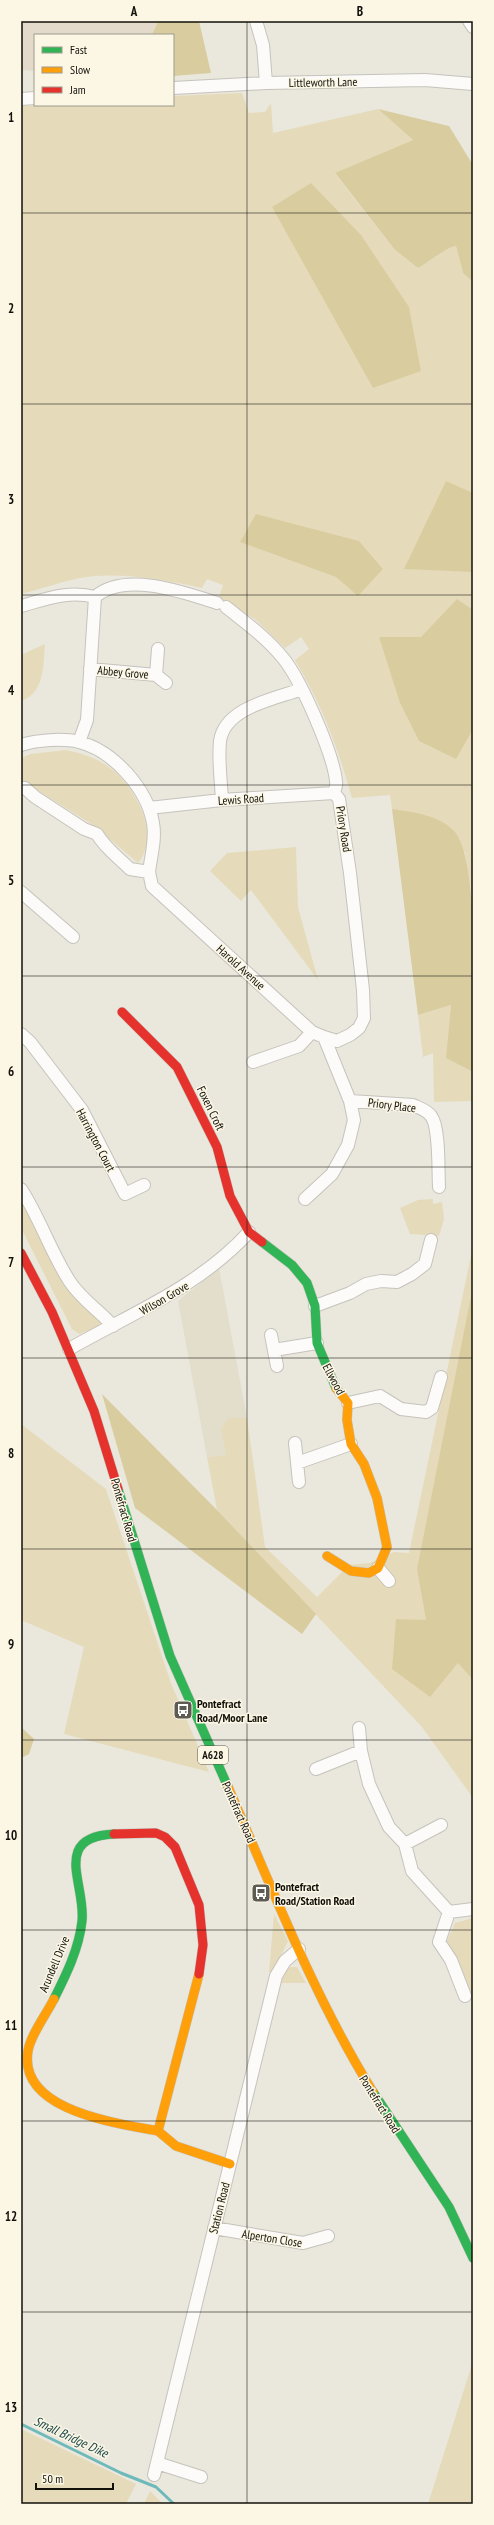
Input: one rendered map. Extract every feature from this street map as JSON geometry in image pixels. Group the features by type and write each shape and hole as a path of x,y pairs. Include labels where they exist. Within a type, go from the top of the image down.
{"main road":[{"name":"Foxen Croft","path":"122,1012 178,1067 217,1147 230,1196 248,1232"},
{"name":"Ellwood","path":"248,1232 292,1265 307,1283 315,1306 317,1342 332,1380 339,1393 348,1403 347,1420 351,1444 364,1464 377,1498 387,1547 378,1568"},
{"name":"Pontefract Road","path":"21,1253 68,1349 96,1417 170,1656 299,1949 351,2057 399,2134 435,2184 462,2231 473,2258"},
{"path":"327,1556 351,1571 369,1573 378,1568"},
{"name":"Arundell Drive","path":"158,2130 198,1981 203,1945 200,1905 175,1847 165,1837 156,1833 94,1835 84,1842 76,1858 76,1882 83,1919 77,1946 28,2050 28,2068 32,2081 41,2091 63,2108 158,2130 176,2146 230,2164"}],"street":[{"path":"256,21 263,45 266,83"},
{"path":"469,21 473,27"},
{"name":"Littleworth Lane","path":"174,88 266,83 441,80 473,84"},
{"path":"21,99 34,98"},
{"name":"Priory Road","path":"95,597 105,589 118,585 136,585 181,591 222,605 260,634 284,659 302,689 320,730 337,784 334,793 339,799 350,873 363,990 364,1018 359,1028 350,1035 337,1041 324,1038"},
{"path":"21,606 61,595 80,593 95,597 87,720 79,742"},
{"name":"Abbey Grove","path":"156,675 158,649"},
{"name":"Abbey Grove","path":"90,669 156,675 166,683"},
{"path":"222,800 220,742 229,722 248,710 302,689"},
{"path":"21,745 48,741 79,742 102,753 123,770 135,784 149,808 153,824 154,839 149,872 130,869 124,861 101,843 93,831 84,829 35,797 25,788 21,788"},
{"name":"Lewis Road","path":"149,808 222,800 334,793"},
{"name":"Harold Avenue","path":"149,872 152,886 312,1032 324,1038"},
{"path":"21,892 73,937"},
{"path":"253,1062 299,1046 312,1032"},
{"name":"Harrington Court","path":"21,1034 30,1042 82,1110 125,1194 144,1184"},
{"path":"305,1199 332,1174 348,1145 354,1120 350,1101 324,1038"},
{"name":"Priory Place","path":"350,1101 413,1105 422,1109 432,1117 435,1128 439,1187"},
{"path":"21,1189 70,1281 84,1301 102,1313 113,1326"},
{"name":"Wilson Grove","path":"68,1349 191,1283 220,1261 248,1232"},
{"path":"315,1306 350,1293 366,1284 381,1281 397,1282 422,1274 431,1240"},
{"path":"271,1335 277,1366"},
{"path":"274,1350 317,1342"},
{"path":"348,1403 380,1396 401,1409 426,1412 432,1408 441,1377"},
{"path":"295,1443 299,1482"},
{"path":"297,1462 351,1444"},
{"path":"378,1568 389,1580"},
{"path":"359,1728 361,1751 369,1784 389,1827 405,1844 412,1870 449,1912"},
{"path":"316,1769 361,1751"},
{"path":"405,1844 441,1824"},
{"path":"449,1912 473,1909"},
{"path":"449,1912 439,1942 451,1960 465,1996"},
{"name":"Station Road","path":"200,2477 181,2475 155,2469 276,1976 285,1961 299,1949"},
{"path":"462,2231 473,2227"},
{"name":"Alperton Close","path":"214,2228 303,2243 328,2236"}],"shaded area":[{"path":"21,21 158,21 152,34 34,34 34,71 21,70"},
{"path":"158,21 199,21 211,73 174,76 174,34 152,34"},
{"path":"242,93 249,113 265,112 271,103 273,133 378,109 413,140 335,174 395,250 418,268 443,252 456,246 463,273 473,282 473,900 465,853 432,818 392,809 390,795 352,798 341,762 321,710 295,660 309,649 301,637 285,648 256,620 219,597 223,585 207,579 202,588 141,577 110,575 94,576 80,578 21,594 21,106 174,106 174,96"},
{"path":"378,109 449,126 473,165 473,282 463,273 456,246 443,252 418,268 395,250 335,173 413,140"},
{"path":"311,183 361,235 409,307 421,371 373,388 272,207"},
{"path":"446,481 473,493 473,572 404,569"},
{"path":"256,514 359,541 383,569 358,596 336,577 240,542"},
{"path":"457,599 473,610 473,729 456,759 419,741 400,703 379,637 421,637"},
{"path":"45,644 43,669 39,685 35,692 21,701 21,655"},
{"path":"66,750 85,755 103,763 114,771 131,790 138,802 147,827 145,852 138,863 93,825 21,780 21,758 31,754"},
{"path":"392,809 425,815 441,821 454,831 463,848 469,875 474,946 473,1072 446,1058 451,1005 418,1015"},
{"path":"296,847 298,907 318,980 251,890 241,901 210,871 227,853"},
{"path":"451,1005 447,1058 473,1072 473,1101 434,1102 433,1053 423,1057 418,1015"},
{"path":"433,1199 433,1204 442,1202 444,1219 439,1236 410,1234 400,1208 418,1200"},
{"path":"21,1200 101,1322 98,1327 79,1334 72,1329 21,1228"},
{"path":"473,1246 473,1798 422,1727 217,1510 207,1457 226,1455 221,1428 229,1418 247,1418 265,1547 317,1597 349,1565 370,1563 394,1552 409,1553"},
{"path":"219,1268 247,1418 229,1418 226,1455 207,1457 178,1301"},
{"path":"473,1286 473,1680 458,1663 430,1697 392,1669 396,1619 426,1620 417,1569"},
{"path":"102,1394 217,1510 316,1614 302,1634 135,1508"},
{"path":"21,1424 106,1489 171,1683 209,1772 64,1734 84,1647 21,1620"},
{"path":"21,1727 34,1739 29,1754 21,1758"},
{"path":"274,1914 288,1941 273,1972 269,1972"},
{"path":"473,1918 473,1999 457,1959 447,1941 455,1923"},
{"path":"297,1967 306,1983 281,1983 287,1969"},
{"path":"473,2361 473,2504 428,2504"},
{"path":"21,2429 136,2484 126,2504 21,2504"},
{"path":"150,2491 163,2504 144,2504"}],"waterway":[{"name":"Small Bridge Dike","path":"21,2424 121,2473 156,2487 174,2504"}],"traffic: fast":[{"path":"262,1242 292,1265 307,1283 315,1306 317,1343 336,1388"},
{"path":"118,1489 170,1656 228,1787"},
{"path":"54,1999 71,1962 78,1942 82,1921 82,1907 76,1865 77,1853 83,1844 95,1837 114,1834"},
{"path":"373,2092 449,2207 473,2258"}],"traffic: slow":[{"path":"327,1556 351,1571 369,1573 378,1568 387,1547 377,1498 364,1464 351,1444 347,1420 348,1403 336,1388"},
{"path":"228,1787 313,1981 332,2019 373,2092"},
{"path":"199,1974 158,2131 176,2146 230,2164"},
{"path":"54,1999 29,2045 29,2071 38,2088 54,2101 96,2118 158,2131"}],"traffic: jam":[{"path":"122,1012 177,1067 217,1147 230,1196 249,1232 262,1242"},
{"path":"21,1253 52,1312 94,1411 118,1489"},
{"path":"114,1834 156,1833 165,1837 175,1847 199,1905 203,1945 199,1974"}],"place":[{"name":"Pontefract Road/Moor Lane","path":"183,1710"},
{"name":"Pontefract Road/Station Road","path":"261,1893"}]}
